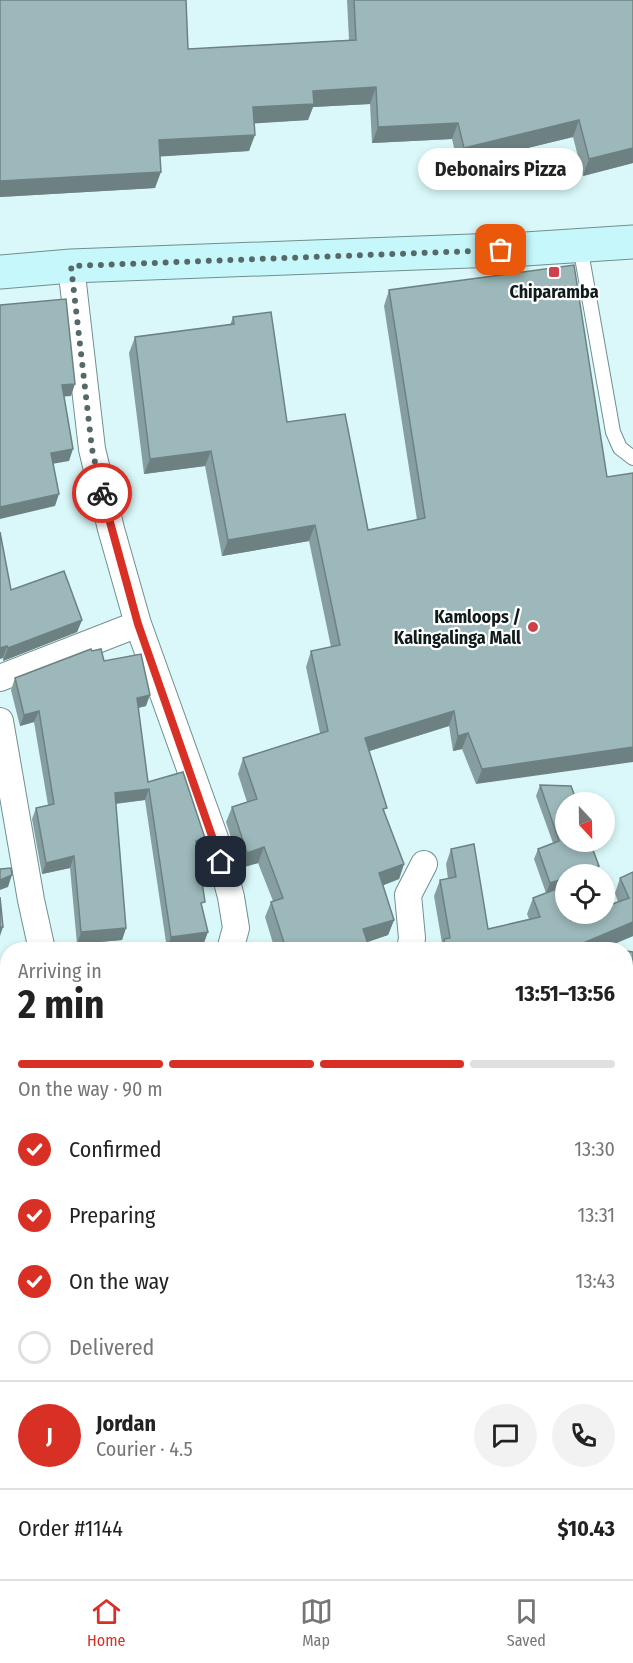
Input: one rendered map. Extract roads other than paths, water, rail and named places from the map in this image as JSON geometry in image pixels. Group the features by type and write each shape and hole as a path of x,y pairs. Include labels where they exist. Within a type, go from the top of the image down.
{"main road":[{"path":"0,272 71,266 633,242"}],"street":[{"path":"71,266 92,449 111,529 138,624 217,844 231,897 236,928 232,942"},
{"path":"0,678 138,624"},
{"path":"0,722 40,942"},
{"path":"411,942 408,895 424,864"}],"lane":[{"path":"580,246 613,432 620,448 633,458"}],"place":[{"name":"Debonairs Pizza","path":"501,250"},
{"name":"Chiparamba","path":"554,272"},
{"name":"Kamloops / Kalingalinga Mall","path":"533,627"}]}
